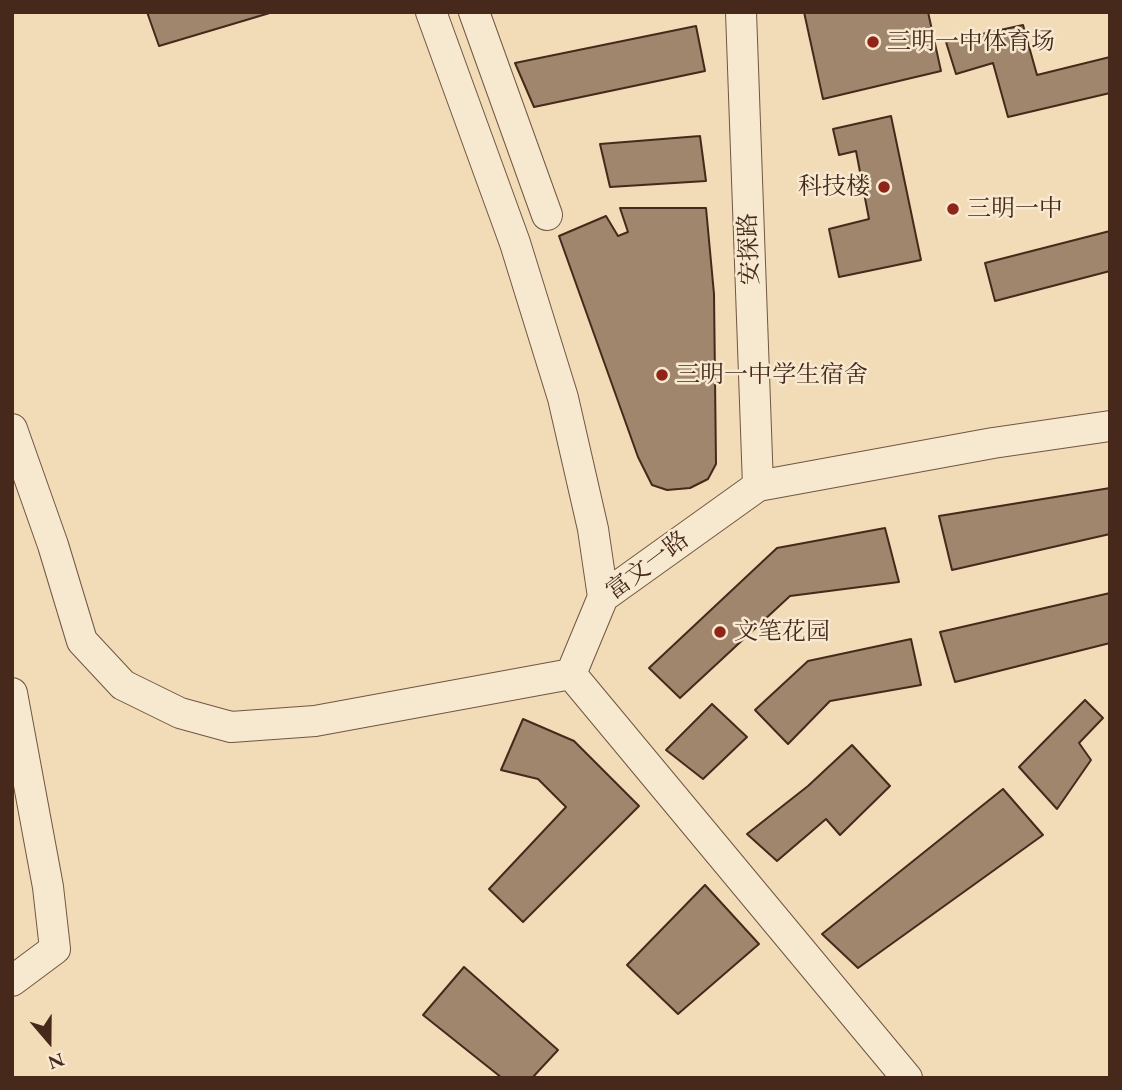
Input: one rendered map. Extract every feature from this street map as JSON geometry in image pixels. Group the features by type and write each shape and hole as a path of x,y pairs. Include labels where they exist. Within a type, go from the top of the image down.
{"street":[{"path":"431,12 515,243 563,397 593,529 603,597"},
{"path":"474,12 547,215"},
{"name":"安探路","path":"741,12 758,486"},
{"name":"富文一路","path":"571,674 603,597 758,486 993,443 1110,426"},
{"path":"12,429 53,545 82,641 123,685 180,713 231,727 315,721 571,674 907,1078"},
{"path":"12,693 48,887 55,949 12,981"}],"building":[{"path":"147,12 273,12 159,46"},
{"name":"三明一中体育场","path":"804,12 928,12 941,71 823,99"},
{"path":"1023,25 1037,75 1110,57 1110,93 1008,117 993,63 956,74 946,42"},
{"path":"696,26 705,71 534,107 515,63"},
{"name":"科技楼","path":"891,116 921,260 839,277 829,229 869,219 856,151 839,155 833,129"},
{"path":"700,136 706,181 610,187 600,144"},
{"name":"三明一中学生宿舍","path":"620,208 706,208 714,294 716,464 708,479 690,488 667,490 652,485 638,457 559,236 606,216 618,236 628,232"},
{"path":"1110,231 1110,271 995,301 985,263"},
{"path":"1110,488 1110,534 952,570 939,516"},
{"name":"文笔花园","path":"885,528 899,582 790,596 680,698 649,668 777,548"},
{"path":"1110,593 1110,643 955,682 940,632"},
{"name":"文笔花园","path":"911,639 921,685 830,701 788,744 755,710 808,661"},
{"path":"1085,700 1103,718 1079,743 1091,760 1057,809 1019,767"},
{"name":"文笔花园","path":"712,704 747,737 703,779 666,750"},
{"path":"523,719 574,741 639,806 523,922 489,889 566,807 538,779 501,770"},
{"path":"852,745 890,786 840,835 826,819 777,861 747,834 808,786"},
{"path":"1003,789 1043,835 858,968 822,934"},
{"path":"705,885 759,944 678,1014 627,965"},
{"path":"464,967 558,1050 532,1078 502,1078 423,1015"}],"place":[{"name":"三明一中体育场","path":"873,42"},
{"name":"科技楼","path":"884,187"},
{"name":"三明一中","path":"953,209"},
{"name":"三明一中学生宿舍","path":"662,375"},
{"name":"文笔花园","path":"720,632"}]}
